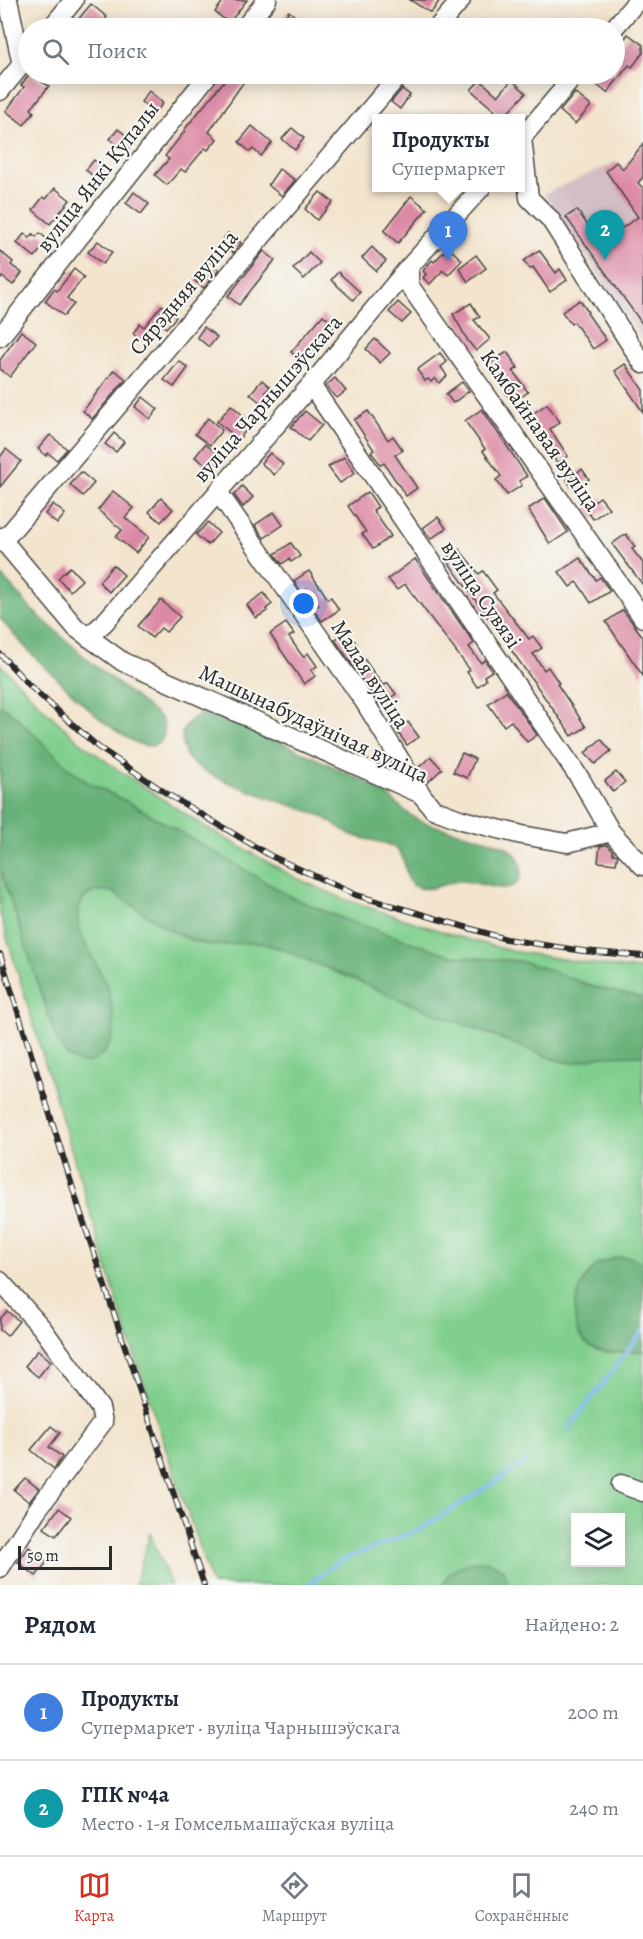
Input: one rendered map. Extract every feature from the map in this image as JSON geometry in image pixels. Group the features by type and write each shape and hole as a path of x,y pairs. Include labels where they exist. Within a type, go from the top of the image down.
{"street":[{"path":"8,0 18,36"},
{"path":"59,18 74,0"},
{"path":"252,18 267,0"},
{"path":"446,18 461,0"},
{"path":"623,18 638,0"},
{"path":"0,91 18,69"},
{"name":"вуліца Янкі Купалы","path":"0,337 201,84"},
{"name":"Сярэдняя вуліца","path":"2,539 391,84"},
{"path":"525,134 568,84"},
{"path":"525,168 529,198 550,219 643,364"},
{"name":"вуліца Чарнышэўскага","path":"88,638 104,623 311,385 409,267 477,192"},
{"name":"Камбайнавая вуліца","path":"409,267 409,285 643,618"},
{"name":"вуліца Сувязі","path":"311,385 580,780 611,831"},
{"name":"Малая вуліца","path":"218,492 364,701 421,794"},
{"name":"Машынабудаўнічая вуліца","path":"2,539 76,628 123,662 421,794 433,809 462,820 522,835 567,843 611,831"},
{"path":"611,831 643,866"},
{"path":"0,1281 42,1328 94,1399 100,1408 103,1422 37,1510 0,1568"},
{"path":"621,1484 643,1492"}],"shaded area":[{"path":"616,162 643,188 643,341 544,194"}],"green space":[{"path":"0,574 31,609 93,664 161,718 164,731 160,741 151,746 144,746 116,731 88,708 29,651 0,618"},
{"path":"0,664 79,741 118,770 207,828 296,878 346,900 459,937 511,951 621,968 643,969 643,1585 212,1585 123,1321 0,914"},
{"path":"0,704 70,769 89,783 132,804 293,898 349,921 453,956 519,961 594,987 643,998 643,1055 602,1056 573,1063 559,1061 411,1004 282,949 257,943 209,945 196,941 170,930 112,892 100,891 90,894 82,901 78,921 84,940 108,989 113,1012 113,1034 107,1048 97,1059 83,1063 76,1061 65,1053 56,1038 0,869"},
{"path":"205,712 217,712 366,782 386,794 420,821 504,846 512,851 519,860 521,876 515,885 503,888 465,881 429,888 412,885 401,854 387,844 353,835 321,816 228,782 197,766 184,751 183,732 189,721"},
{"path":"618,1257 629,1257 643,1262 643,1351 601,1351 589,1346 580,1337 576,1325 575,1312 581,1286 596,1266"},
{"path":"150,1533 171,1585 135,1585"},
{"path":"475,1561 493,1563 502,1569 507,1578 507,1585 444,1585 451,1572"}],"building":[{"path":"224,0 247,0 233,18 223,18 215,12"},
{"path":"410,0 440,0 431,13"},
{"path":"91,4 107,17 106,18 79,18"},
{"path":"289,11 297,18 283,18"},
{"path":"628,34 643,45 643,53 632,67 629,65 625,70 625,38"},
{"path":"46,84 49,86 31,109 34,112 24,125 6,111 24,87 21,85"},
{"path":"222,84 242,84 209,132 217,139 208,150 205,148 185,172 181,169 167,185 155,175 169,159 165,156"},
{"path":"476,84 484,84 498,96 508,84 516,84 526,93 507,114 498,114 471,90"},
{"path":"596,84 614,84 607,93"},
{"path":"402,89 410,95 400,109 391,102"},
{"path":"149,91 163,103 155,113 141,102"},
{"path":"575,93 591,106 575,124 560,111"},
{"path":"252,126 272,143 261,156 253,149 250,152 239,142"},
{"path":"292,128 304,138 295,150 282,139"},
{"path":"118,129 135,142 126,152 110,139"},
{"path":"643,144 643,177 638,183 643,188 643,325 566,217 577,210 600,243 638,217 606,171 616,162 623,169"},
{"path":"94,160 110,173 101,183 86,170"},
{"path":"279,169 295,180 282,196 268,185"},
{"path":"55,188 70,200 50,224 33,210 43,197 46,199"},
{"path":"134,192 149,204 141,214 126,203"},
{"path":"320,192 333,202 317,220 305,209"},
{"path":"411,196 427,209 398,243 384,231"},
{"path":"40,233 48,240 35,257 17,243 24,234 30,238 33,234 36,237"},
{"path":"228,233 241,243 233,253 220,243"},
{"path":"98,241 112,252 103,264 88,252"},
{"path":"372,247 386,261 376,271 362,258"},
{"path":"448,247 462,260 448,275 443,270 430,284 423,278 426,274 423,271"},
{"path":"539,250 556,273 560,269 567,280 550,292 533,267 530,269 524,261"},
{"path":"0,251 13,262 11,265 22,273 13,285 2,277 0,280"},
{"path":"264,251 275,260 239,305 228,296"},
{"path":"309,252 320,263 304,279 293,269"},
{"path":"476,255 486,268 468,282 459,268"},
{"path":"210,262 219,270 204,288 195,281"},
{"path":"74,269 84,277 67,298 74,304 64,316 45,301 54,289 57,291"},
{"path":"338,272 360,292 353,300 331,280"},
{"path":"580,300 606,340 593,349 574,322 571,324 562,312"},
{"path":"398,302 411,314 402,323 389,312"},
{"path":"471,303 480,317 474,320 490,339 476,351 453,314"},
{"path":"162,305 176,317 166,328 162,325 148,344 133,333 140,324 144,327"},
{"path":"323,315 336,326 303,362 291,352"},
{"path":"204,327 217,337 209,347 197,337"},
{"path":"21,331 36,342 10,377 0,369 0,360"},
{"path":"375,339 390,353 380,363 366,349"},
{"path":"507,352 518,368 513,371 528,392 513,403 505,392 510,388 498,371 493,375 487,365"},
{"path":"440,353 447,362 441,367 447,376 439,383 435,378 431,382 428,379 425,381 417,370"},
{"path":"179,361 188,368 174,387 164,380"},
{"path":"625,364 643,390 643,412 615,371"},
{"path":"114,370 126,379 92,419 83,411"},
{"path":"335,378 346,391 337,398 326,386"},
{"path":"262,380 270,387 265,392 273,399 266,407 250,394"},
{"path":"462,382 469,391 453,403 446,394"},
{"path":"143,397 158,409 150,419 135,407"},
{"path":"547,404 560,422 550,429 568,456 557,463 536,430 534,432 525,419"},
{"path":"231,405 252,423 239,439 217,422"},
{"path":"482,409 527,476 519,481 522,485 507,495 496,480 501,476 465,421"},
{"path":"305,411 322,425 308,441 291,427"},
{"path":"368,411 388,440 393,436 403,450 395,455 417,488 406,496 384,463 381,465 371,452 374,450 354,420"},
{"path":"208,418 222,430 210,445 195,434"},
{"path":"114,433 124,442 116,452 105,444"},
{"path":"50,435 67,449 57,460 48,453 46,456 38,449"},
{"path":"205,444 223,458 213,470 195,457"},
{"path":"6,449 21,461 0,487 0,457"},
{"path":"270,453 283,464 274,475 261,463"},
{"path":"344,457 355,473 340,483 328,467"},
{"path":"582,469 589,479 574,490 567,480"},
{"path":"81,472 94,483 83,496 70,485"},
{"path":"242,486 253,497 243,507 234,495"},
{"path":"113,491 134,508 125,518 149,537 136,553 116,537 122,530 98,510"},
{"path":"368,492 378,507 373,510 391,536 373,549 362,534 366,532 348,506"},
{"path":"600,497 609,508 593,519 585,508"},
{"path":"161,498 173,509 161,522 149,512"},
{"path":"545,498 568,532 550,544 528,509"},
{"path":"53,504 65,514 57,524 45,514"},
{"path":"274,512 283,525 264,538 255,525"},
{"path":"438,517 446,528 431,539 423,528"},
{"path":"208,522 219,533 208,545 196,535"},
{"path":"626,534 635,547 632,549 643,563 643,585 612,544"},
{"path":"291,543 300,556 291,562 289,559 282,564 275,554"},
{"path":"459,549 479,574 483,571 497,590 493,593 529,639 533,636 542,648 533,654 544,670 548,667 586,727 572,736 507,644 514,638 501,620 494,626 446,559"},
{"path":"580,558 596,580 600,577 610,591 591,603 577,582 570,587 559,572"},
{"path":"415,559 474,643 469,647 481,663 485,660 492,671 484,676 486,680 477,687 467,672 470,670 405,584 397,590 388,579"},
{"path":"113,565 124,575 109,592 99,582"},
{"path":"70,567 82,580 70,591 58,578"},
{"path":"309,571 328,599 331,597 339,610 322,621 313,609 319,605 307,588 301,592 294,581"},
{"path":"264,593 272,604 266,609 267,611 256,618 247,605"},
{"path":"161,600 180,617 166,632 161,628 152,638 138,626"},
{"path":"623,610 643,637 643,676 606,622"},
{"path":"286,623 294,634 289,637 303,657 308,653 317,666 311,670 315,676 304,684 270,634"},
{"path":"346,631 357,644 355,646 383,686 388,683 396,694 380,705 335,640"},
{"path":"506,691 537,735 527,742 511,721 504,726 488,704"},
{"path":"408,722 419,737 407,745 396,730"},
{"path":"601,739 611,751 595,764 585,753"},
{"path":"462,753 475,759 467,778 453,772"},
{"path":"431,757 442,769 428,782 418,768"},
{"path":"616,772 625,782 613,792 605,781"},
{"path":"607,845 613,854 618,855 616,864 598,862 600,846"},
{"path":"7,1311 19,1321 7,1336 0,1330 0,1319"},
{"path":"38,1350 51,1361 38,1377 25,1366"},
{"path":"51,1426 60,1433 49,1447 62,1457 54,1469 31,1450"},
{"path":"25,1478 39,1489 29,1502 14,1490"},
{"path":"59,1508 71,1517 56,1536 44,1528"},
{"path":"29,1547 47,1562 36,1576 18,1562"}],"waterway":[{"path":"568,1429 643,1331"},
{"path":"307,1585 340,1561 419,1530 526,1462"}],"railway":[{"path":"0,654 31,687 98,747 169,795 271,856 356,895 506,939 583,951 643,956"},
{"path":"0,954 79,1208 204,1585"}],"place":[{"name":"ГПК №4а","path":"605,260"},
{"name":"Продукты","path":"448,261"}]}
